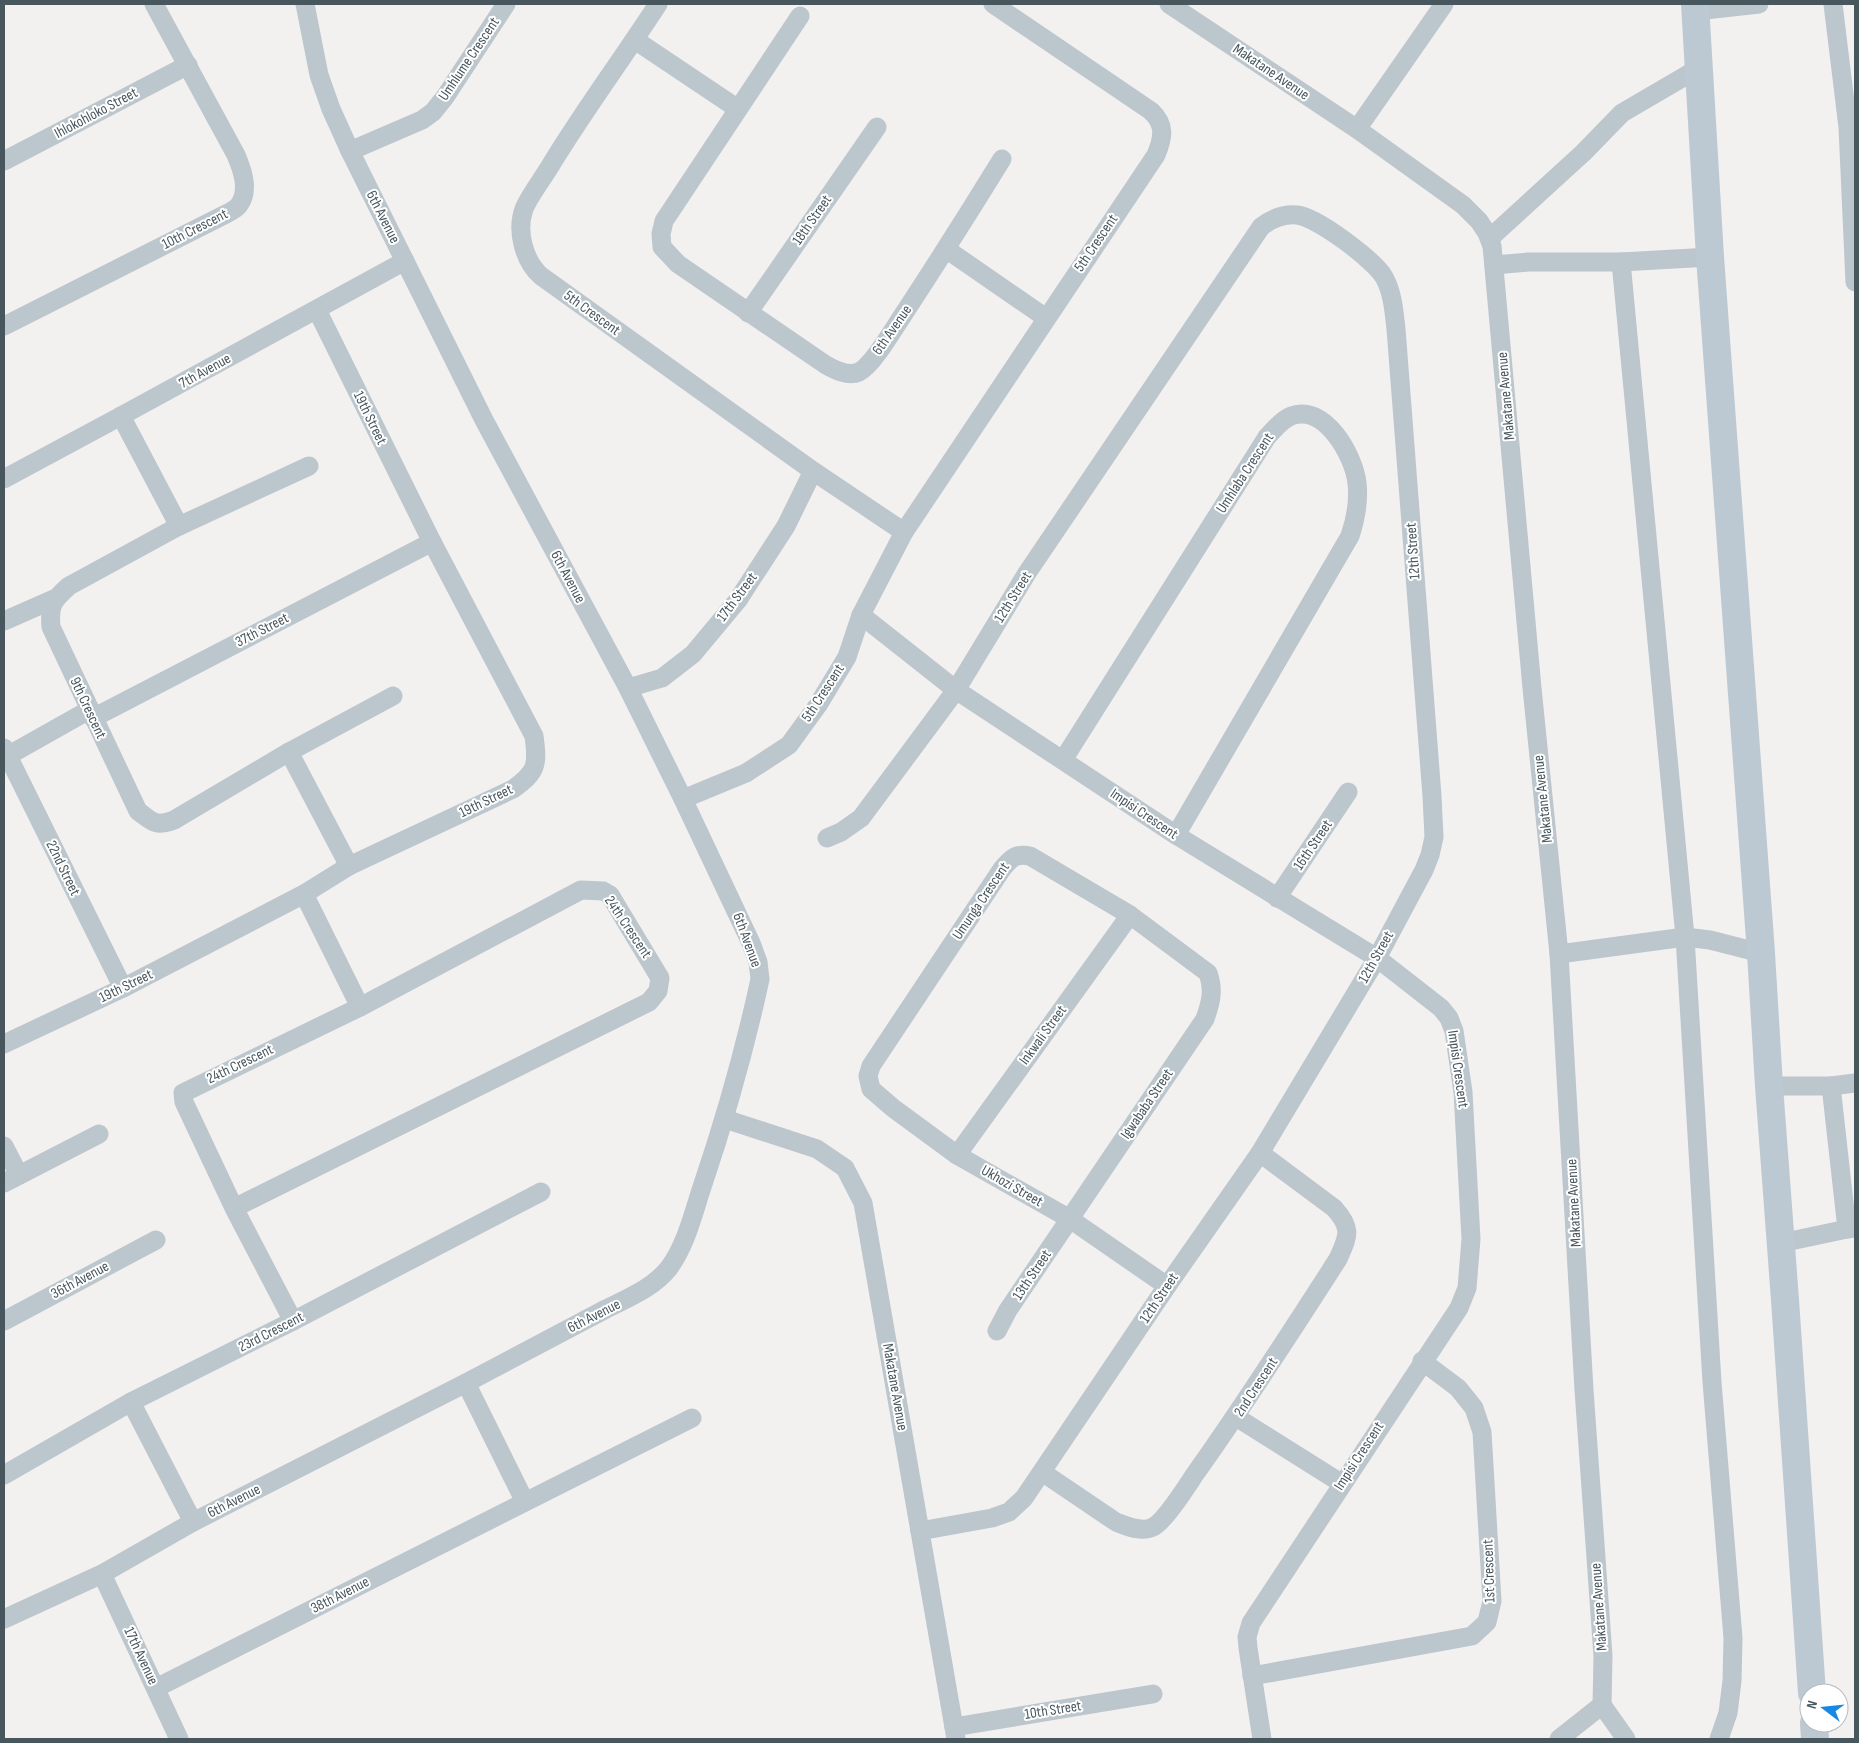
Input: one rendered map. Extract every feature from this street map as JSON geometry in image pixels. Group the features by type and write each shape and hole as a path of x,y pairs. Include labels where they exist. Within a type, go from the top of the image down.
{"main road":[{"path":"1695,7 1710,257 1761,953 1768,1086 1781,1243 1811,1683"}],"street":[{"name":"10th Crescent","path":"4,326 226,214 239,205 244,189 241,167 154,4"},
{"name":"6th Avenue","path":"4,1619 102,1574 194,1522 466,1383 650,1286 678,1254 686,1235 724,1119 760,979 758,962 743,924 683,799 628,688 484,420 330,109 319,75 305,4"},
{"name":"Umhlume Crescent","path":"350,151 409,126 433,112 506,4"},
{"name":"5th Crescent","path":"658,4 568,138 524,209 522,237 528,261 541,276 813,471 904,532"},
{"name":"5th Crescent","path":"683,799 746,773 789,745 818,705 847,657 861,615 904,532 1156,155 1162,142 1162,126 1151,111 994,4"},
{"name":"Makatane Avenue","path":"1169,4 1357,129 1463,205 1479,221 1490,238 1559,954 1583,1371 1603,1656 1602,1705"},
{"path":"1357,129 1444,4"},
{"path":"1695,7 1759,4"},
{"path":"1833,4 1852,126 1855,270"},
{"name":"6th Avenue","path":"800,16 664,221 662,247 678,264 826,366 840,372 857,373 865,368 887,339 1002,159"},
{"path":"635,40 738,109"},
{"name":"Ihlokohloko Street","path":"4,161 188,65"},
{"path":"1490,238 1582,153 1622,113 1699,68"},
{"name":"18th Street","path":"748,313 877,127"},
{"name":"12th Street","path":"827,838 861,818 956,690 1027,573 1261,227 1278,217 1296,215 1311,219 1345,241 1383,275 1390,288 1394,308 1434,837 1424,870 1377,958 1260,1153 1167,1286 1024,1498 1009,1512 975,1522 920,1531"},
{"path":"946,249 1046,318"},
{"path":"1494,265 1528,262 1621,262 1710,257"},
{"name":"7th Avenue","path":"6,471 121,416 405,261"},
{"path":"1621,262 1685,937 1712,1382 1732,1638 1732,1680 1728,1713 1719,1739"},
{"name":"19th Street","path":"4,1044 123,988 304,894 349,866 512,789 527,778 535,767 534,736 432,542 317,310"},
{"name":"Umhlaba Crescent","path":"1063,760 1267,437 1280,423 1295,415 1311,416 1322,421 1334,431 1341,441 1357,480 1358,500 1355,521 1350,536 1176,836"},
{"path":"121,416 179,526"},
{"path":"4,621 54,598 69,586 179,526 309,466"},
{"name":"17th Street","path":"628,688 662,678 693,654 738,600 786,526 813,471"},
{"name":"37th Street","path":"5,754 91,714 432,542"},
{"name":"9th Crescent","path":"54,598 49,613 51,627 138,810 151,821 162,824 174,820 289,752 393,696"},
{"name":"Impisi Crescent","path":"861,615 956,690 1176,836 1377,958 1430,998 1449,1018 1454,1031 1463,1092 1472,1239 1467,1288 1458,1308 1251,1623 1247,1637 1262,1739"},
{"path":"289,752 349,866"},
{"name":"22nd Street","path":"5,754 123,988"},
{"name":"16th Street","path":"1278,898 1348,792"},
{"name":"Umunga Crescent","path":"868,1076 871,1066 996,877 1011,858 1020,854 1030,856 1130,915 1208,973 1212,984"},
{"name":"24th Crescent","path":"234,1208 649,1002 658,991 660,978 610,895 603,891 581,890 360,1007 183,1093 184,1102 234,1208 293,1321"},
{"path":"304,894 360,1007"},
{"name":"Inkwali Street","path":"957,1155 1130,915"},
{"path":"1559,954 1685,937 1710,940 1761,953"},
{"name":"Igwababa Street","path":"1070,1220 1205,1019 1212,1000 1212,984"},
{"name":"Ukhozi Street","path":"868,1076 871,1089 893,1108 957,1155 1070,1220 1167,1286"},
{"path":"1768,1086 1831,1086 1855,1083"},
{"path":"1781,1243 1851,1229 1831,1086"},
{"name":"Makatane Avenue","path":"724,1119 817,1149 845,1168 863,1203 955,1733"},
{"path":"4,1146 11,1179 99,1134"},
{"name":"2nd Crescent","path":"1042,1472 1116,1522 1141,1529 1152,1528 1168,1512 1236,1417 1338,1260 1347,1238 1348,1227 1344,1219 1334,1208 1260,1153"},
{"name":"23rd Crescent","path":"4,1475 131,1402 293,1321 541,1192"},
{"name":"13th Street","path":"997,1331 1008,1310 1070,1220"},
{"name":"36th Avenue","path":"4,1321 156,1240"},
{"name":"1st Crescent","path":"1252,1676 1472,1636 1487,1622 1492,1601 1482,1432 1474,1408 1458,1388 1422,1361"},
{"path":"466,1383 524,1502"},
{"path":"131,1402 194,1522"},
{"path":"1236,1417 1342,1483"},
{"name":"38th Avenue","path":"156,1688 692,1418"},
{"name":"17th Avenue","path":"102,1574 179,1739"},
{"name":"10th Street","path":"955,1733 1153,1694"},
{"path":"1559,1739 1602,1705 1626,1739"}]}
